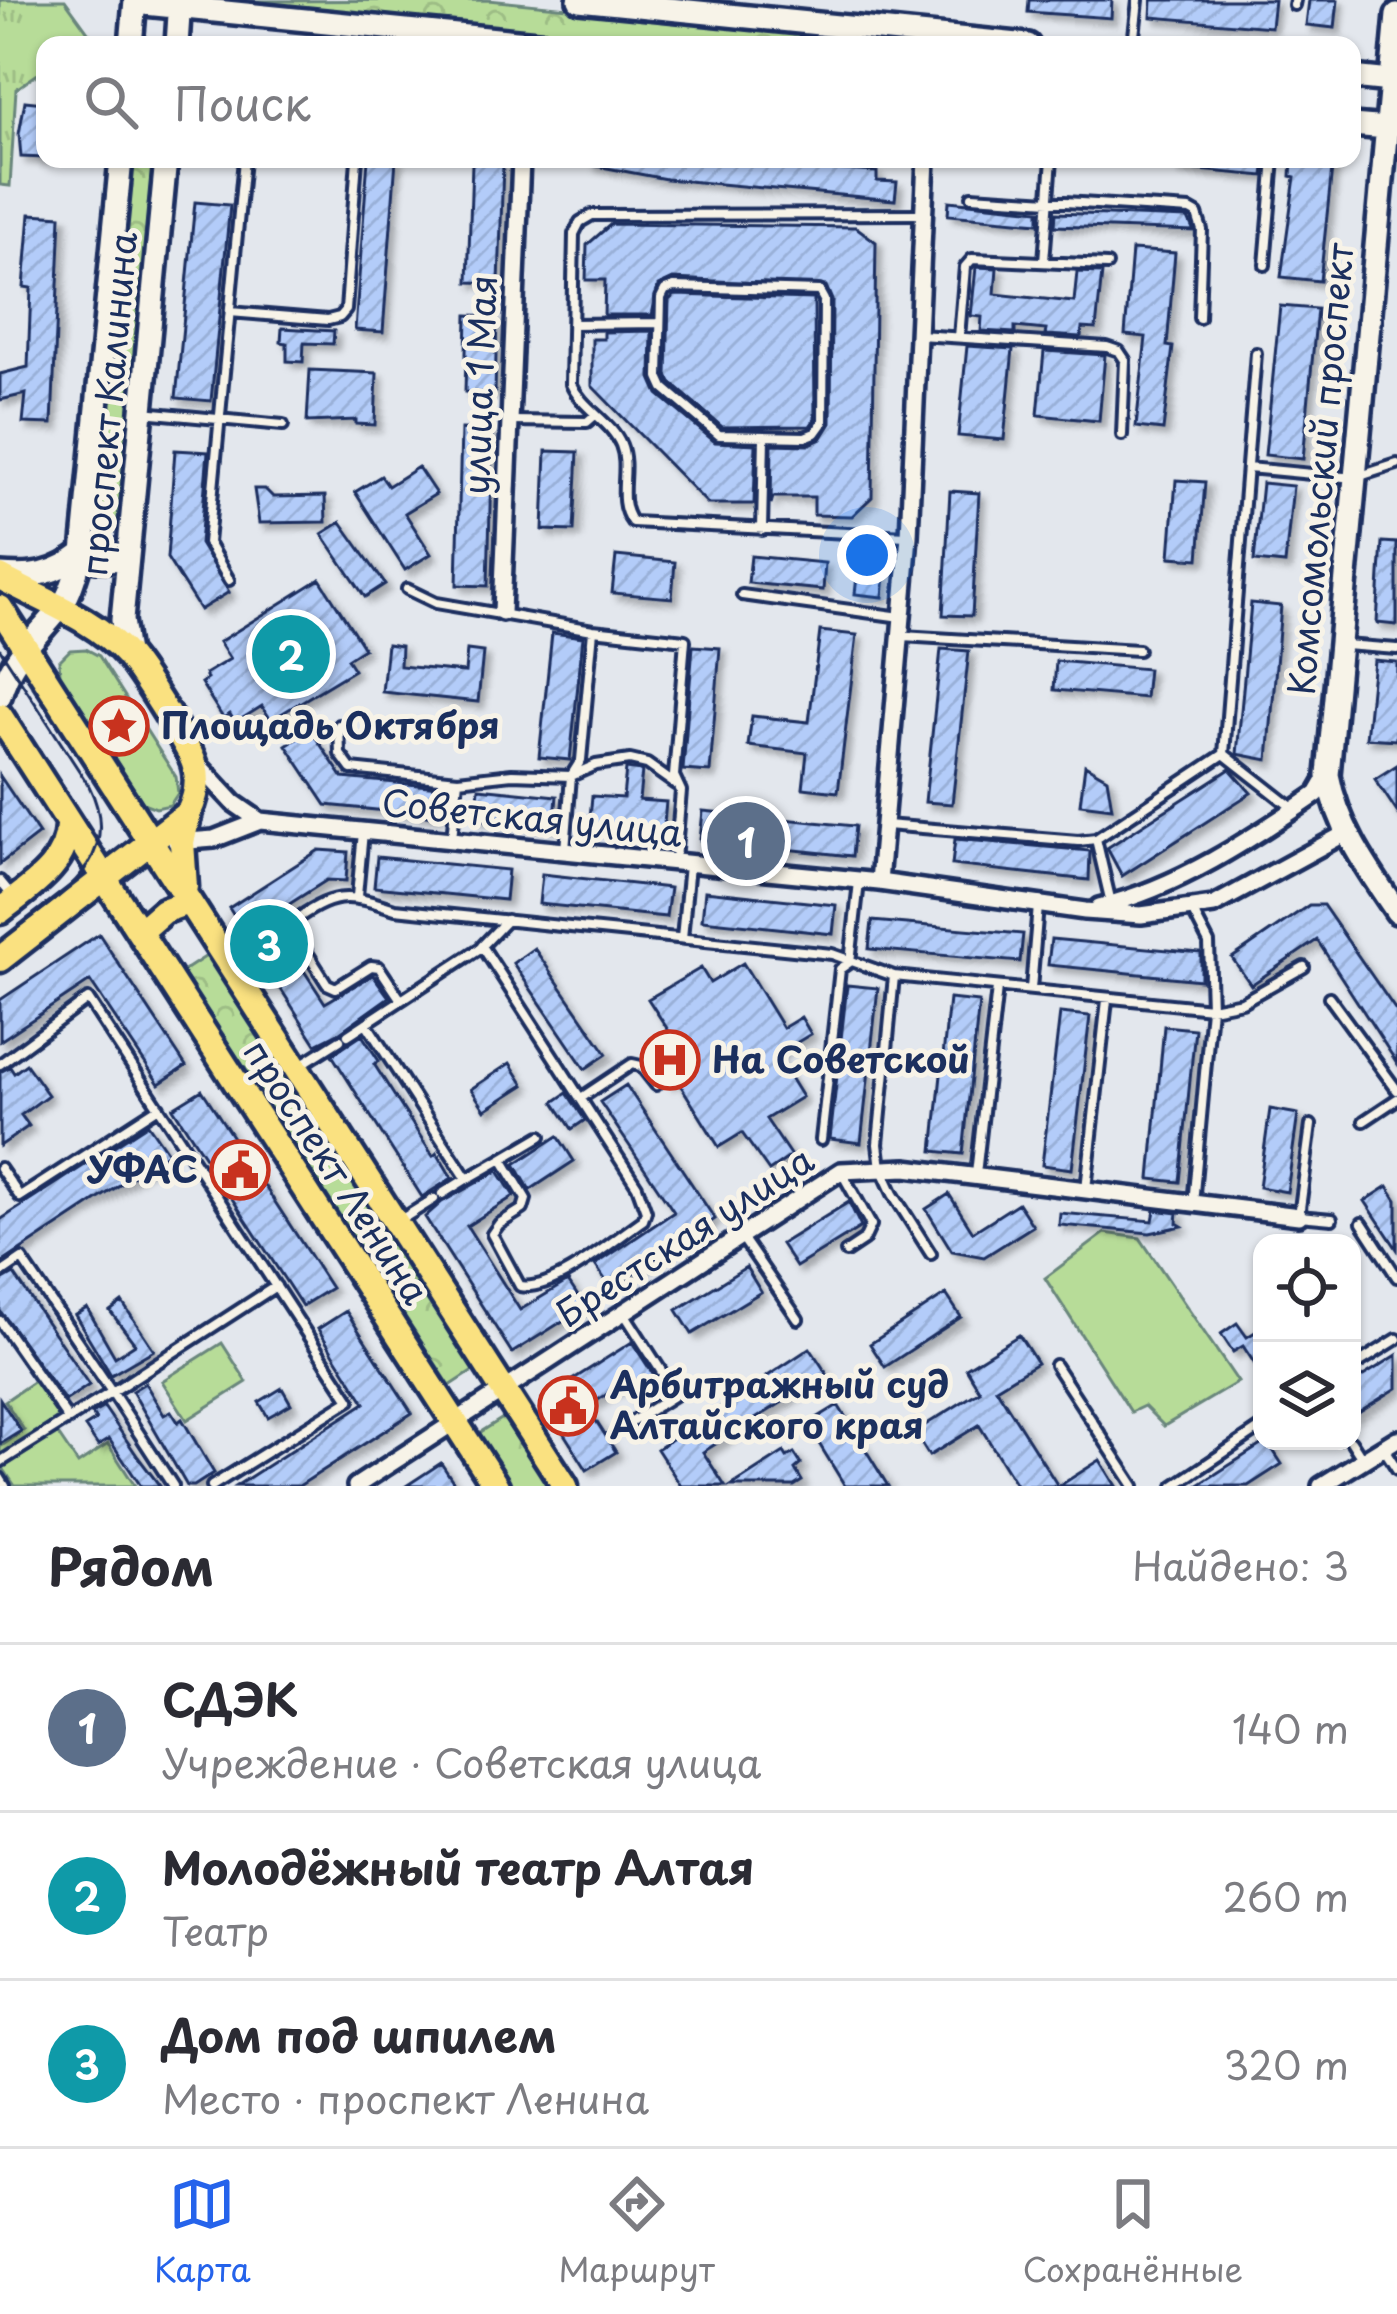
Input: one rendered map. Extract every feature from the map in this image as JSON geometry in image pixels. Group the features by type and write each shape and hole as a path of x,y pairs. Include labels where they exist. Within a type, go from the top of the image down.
{"main road":[{"path":"579,0 666,4 914,36"},
{"path":"132,36 135,1 386,36"},
{"path":"178,36 180,4"},
{"name":"Комсомольский проспект","path":"1397,15 1328,775 1346,833 1397,912"},
{"path":"1361,78 1391,81"},
{"path":"1361,126 1387,128"},
{"name":"проспект Калинина","path":"0,696 24,645 59,610 83,553 120,168"},
{"name":"проспект Калинина","path":"127,654 122,620 165,168"},
{"path":"0,576 62,570 83,553 97,559 127,560"},
{"path":"0,576 127,654 193,759 196,797 189,812 0,959"},
{"name":"проспект Ленина","path":"0,608 565,1486"},
{"name":"проспект Ленина","path":"0,716 496,1486"},
{"name":"проспект Ленина","path":"188,902 182,842 189,812"},
{"path":"5,897 62,854 69,840 68,824"},
{"path":"139,932 163,911 188,902"}],"street":[{"name":"улица 1 Мая","path":"502,613 521,168"},
{"path":"880,882 909,536 926,168"},
{"path":"193,759 234,803 260,821"},
{"name":"Советская улица","path":"1084,911 1179,880 1317,794 1328,775"},
{"path":"149,841 214,839 260,821"},
{"name":"Советская улица","path":"260,821 880,882 1141,915 1192,910 1235,894 1346,833"},
{"name":"Брестская улица","path":"356,1486 380,1479 503,1390 842,1171 881,1168 976,1176 1299,1216"},
{"path":"1321,1486 1390,1443"}],"lane":[{"path":"1134,36 1138,0"},
{"path":"229,580 208,543 243,168"},
{"path":"230,312 340,317 346,310 356,168"},
{"path":"1044,261 1051,168"},
{"path":"1265,265 1273,168"},
{"path":"972,196 1180,208 1197,214 1202,230 1199,318"},
{"path":"909,536 632,522 624,511 621,446 579,400 572,384 574,234 580,222 592,215 923,214"},
{"path":"959,337 965,267 972,259 1108,265"},
{"path":"669,287 819,291 824,301 823,422 810,436 764,436 719,435 664,388 659,377 661,294 669,287"},
{"path":"572,324 660,323"},
{"path":"918,335 1108,346 1119,351 1125,360 1122,435"},
{"path":"1224,754 1256,353"},
{"path":"141,412 283,425"},
{"path":"509,421 586,422 596,415"},
{"path":"762,530 764,436"},
{"path":"1248,468 1354,478 1397,464"},
{"path":"407,589 436,603 592,630 685,640 675,784"},
{"path":"742,595 902,617"},
{"path":"565,851 571,776 580,760 592,630"},
{"path":"901,635 1138,650"},
{"path":"1337,644 1397,649"},
{"path":"339,725 340,754 351,769 458,780 512,774 571,776 596,765 631,760 647,764 681,791 682,938"},
{"path":"1224,754 1294,809"},
{"path":"884,825 1078,842 1096,839 1224,754"},
{"path":"452,840 458,780"},
{"path":"357,896 363,831"},
{"path":"1096,839 1112,904"},
{"path":"820,1140 840,969 850,962 860,880"},
{"path":"400,1000 380,967 371,966 336,988 327,984 289,924 321,902 357,896 395,909 832,954 894,976 1211,1008 1242,1002 1304,967"},
{"path":"1030,989 1038,904"},
{"path":"1192,910 1209,943 1211,1008 1193,1205"},
{"path":"296,1068 482,946 508,919"},
{"path":"482,946 637,1186 646,1211 643,1220 558,1276 529,1288 520,1286 494,1242 494,1229 526,1205 502,1159"},
{"path":"894,976 878,1144 881,1168 931,1254"},
{"path":"976,1176 997,988"},
{"path":"1330,997 1397,1090"},
{"path":"0,1064 88,998 350,1400 212,1486"},
{"path":"1086,1191 1107,1000"},
{"path":"366,1023 466,1179"},
{"path":"581,1097 632,1064 641,1066 656,1085"},
{"path":"1364,1121 1397,1099"},
{"path":"0,1168 20,1197 159,1107"},
{"path":"1311,1126 1299,1216 1333,1219"},
{"path":"395,1223 541,1136"},
{"path":"842,1171 871,1225 864,1240 846,1252"},
{"path":"1362,1223 1397,1277"},
{"path":"741,1235 798,1319"},
{"path":"0,1274 22,1259 173,1486"},
{"path":"0,1462 276,1286"},
{"path":"622,1428 676,1394 623,1312"},
{"path":"0,1321 68,1419"},
{"path":"1361,1361 1397,1339"},
{"path":"1055,1365 1134,1486"},
{"path":"1174,1486 1253,1433"},
{"path":"1390,1443 1397,1469"},
{"path":"1357,1450 1363,1460"},
{"path":"0,1478 5,1486"}],"green space":[{"path":"0,0 65,0 91,36 36,36 36,75 16,89 10,186 0,185"},
{"path":"488,0 850,36 572,36 224,1"},
{"path":"132,168 152,168 118,529 99,527"},
{"path":"86,649 99,656 176,777 178,793 170,805 156,808 143,803 60,674 59,661 70,650"},
{"path":"211,953 479,1367 450,1386 182,972"},
{"path":"1105,1233 1140,1238 1238,1382 1164,1426 1144,1406 1131,1412 1045,1278"},
{"path":"222,1343 247,1382 187,1420 162,1381"},
{"path":"37,1379 62,1415 0,1458 0,1447 24,1430 5,1401"},
{"path":"506,1416 551,1486 509,1486 476,1435"},
{"path":"57,1433 78,1464 108,1444 135,1486 15,1486 3,1468"}],"building":[{"path":"1029,0 1112,0 1111,18 1028,12"},
{"path":"1152,0 1274,0 1271,27 1151,17"},
{"path":"1309,0 1338,0 1335,28 1306,25"},
{"path":"25,101 36,102 36,158 21,157 19,134"},
{"path":"367,168 395,168 383,332 355,330"},
{"path":"472,168 503,168 499,283 468,282"},
{"path":"607,168 812,168 877,172 877,181 897,182 895,200 666,179"},
{"path":"1175,168 1265,168 1264,176"},
{"path":"1291,168 1332,168 1320,281 1281,277 1295,177"},
{"path":"949,201 1039,210 1039,223 948,215"},
{"path":"195,202 230,205 211,401 176,398"},
{"path":"1056,213 1188,218 1194,231 1055,226"},
{"path":"30,214 61,216 52,424 23,423 26,394 0,400 0,374 28,367 31,288 24,287"},
{"path":"611,224 856,227 876,242 872,497 852,516 814,515 814,497 773,497 771,504 772,444 808,445 821,439 831,423 832,300 826,286 673,279 658,286 652,315 604,315 605,280 586,280 587,245"},
{"path":"1132,250 1175,253 1167,346 1173,347 1163,430 1136,427 1146,337 1125,335"},
{"path":"976,267 997,268 995,294 1074,302 1077,272 1102,273 1096,329 1082,328 1081,337 1015,327 1015,333 981,331 982,317 971,316"},
{"path":"675,295 814,299 815,419 810,426 722,427 671,383 667,375 669,300"},
{"path":"1280,306 1317,309 1303,459 1265,455"},
{"path":"467,315 497,316 495,393 465,392"},
{"path":"282,328 334,331 333,344 304,343 303,362 287,361"},
{"path":"652,331 651,378 658,394 715,442 756,444 754,504 708,504 592,386 592,339 604,339 604,332"},
{"path":"967,346 1013,349 1004,440 958,436"},
{"path":"1044,351 1105,355 1099,421 1038,415"},
{"path":"310,370 377,373 375,425 356,424 356,420 307,422"},
{"path":"461,429 492,430 488,586 457,585"},
{"path":"175,450 208,452 200,544 229,592 200,610 167,558"},
{"path":"546,451 578,452 574,531 543,530"},
{"path":"418,467 436,494 405,513 431,554 405,570 355,492 381,476 388,486"},
{"path":"1176,480 1205,482 1199,559 1170,557"},
{"path":"1262,483 1293,486 1285,564 1254,561"},
{"path":"254,489 265,489 273,497 325,496 326,522 259,523"},
{"path":"950,491 979,493 972,616 943,615"},
{"path":"341,522 385,584 365,597 322,534"},
{"path":"1382,542 1397,543 1397,625 1377,623"},
{"path":"860,550 887,553 883,597 855,594"},
{"path":"616,556 675,562 672,598 612,593"},
{"path":"751,556 825,563 823,590 748,583"},
{"path":"320,579 364,648 347,659 354,670 271,720 262,706 235,723 230,714 223,718 201,683 207,679 205,674 230,659 219,642"},
{"path":"1251,603 1281,606 1268,760 1237,754"},
{"path":"820,631 857,635 838,792 803,788 807,753 748,746 752,716 809,722"},
{"path":"552,633 583,637 570,760 539,757"},
{"path":"387,644 401,646 400,666 465,672 467,650 483,652 478,702 382,692"},
{"path":"693,646 720,648 710,772 683,770"},
{"path":"941,649 969,651 952,804 925,802"},
{"path":"1374,660 1397,662 1396,740 1366,738"},
{"path":"1056,661 1148,669 1145,698 1054,690"},
{"path":"310,729 343,778 440,787 437,816 326,805 286,745"},
{"path":"1085,765 1107,778 1112,808 1080,804"},
{"path":"1397,765 1397,812 1375,779"},
{"path":"626,769 642,771 639,800 666,802 663,835 589,828 592,796 623,798"},
{"path":"1230,769 1251,793 1122,876 1107,848"},
{"path":"0,776 39,834 0,864"},
{"path":"479,788 557,796 554,827 476,819"},
{"path":"703,811 855,826 852,856 700,840"},
{"path":"955,839 1090,851 1089,880 952,865"},
{"path":"319,850 348,852 346,881 327,880 269,917 325,1003 373,975 389,997 316,1044 229,908"},
{"path":"377,857 508,870 505,900 374,887"},
{"path":"542,874 670,888 666,917 539,904"},
{"path":"705,891 836,905 833,934 702,920"},
{"path":"1309,905 1323,905 1397,1012 1397,1063 1317,940 1251,985 1232,958"},
{"path":"872,921 1023,934 1020,962 869,949"},
{"path":"99,934 186,1066 159,1084 90,981 0,1041 0,1000"},
{"path":"1051,939 1201,953 1201,980 1048,965"},
{"path":"534,948 607,1054 585,1069 513,963"},
{"path":"743,963 783,1028 801,1017 811,1034 776,1055 802,1097 766,1119 791,1156 769,1171 742,1133 719,1147 676,1078 668,1083 647,1052 672,1036 648,999 701,968 710,983"},
{"path":"847,985 878,988 861,1143 830,1139"},
{"path":"949,999 979,1002 963,1154 933,1151"},
{"path":"1060,1013 1090,1016 1072,1169 1042,1165"},
{"path":"1164,1026 1195,1029 1180,1182 1150,1179"},
{"path":"362,1035 379,1061 374,1064 452,1178 422,1197 332,1055"},
{"path":"510,1063 524,1085 485,1110 471,1089"},
{"path":"26,1064 48,1095 21,1115 29,1126 0,1146 0,1072 10,1067 14,1073"},
{"path":"626,1085 715,1219 611,1288 595,1265 674,1212 600,1102"},
{"path":"202,1090 331,1288 302,1306 173,1108"},
{"path":"567,1093 585,1120 572,1129 554,1102"},
{"path":"1270,1109 1298,1114 1287,1192 1259,1187"},
{"path":"148,1124 168,1153 0,1264 0,1220"},
{"path":"558,1136 574,1161 530,1190 515,1164"},
{"path":"498,1171 514,1196 467,1226 520,1310 568,1281 585,1307 512,1353 425,1217 442,1202"},
{"path":"1388,1186 1397,1200 1397,1249 1365,1201"},
{"path":"949,1194 973,1232 1018,1203 1033,1226 984,1257 952,1251 926,1209"},
{"path":"849,1202 861,1227 796,1267 781,1244"},
{"path":"1155,1210 1178,1213 1177,1223 1182,1226 1150,1233 1059,1225 1060,1213 1153,1221"},
{"path":"746,1267 761,1292 692,1334 677,1310"},
{"path":"14,1274 89,1385 65,1401 0,1311 0,1282"},
{"path":"946,1294 961,1317 885,1367 870,1344"},
{"path":"122,1302 154,1350 111,1375 75,1315 87,1308 115,1357 135,1344 110,1311"},
{"path":"346,1311 412,1413 299,1486 236,1486 365,1403 318,1329"},
{"path":"1237,1323 1247,1337 1253,1333 1253,1361 1243,1346 1233,1352 1221,1334"},
{"path":"1019,1335 1037,1363 996,1388 1058,1486 1017,1486 979,1425 929,1456 914,1432 980,1391 966,1368"},
{"name":"Арбитражный суд Алтайского края","path":"632,1342 660,1385 634,1402 623,1384 587,1407 616,1452 587,1470 542,1399"},
{"path":"810,1348 827,1374 703,1452 725,1486 681,1486 657,1449"},
{"path":"1397,1355 1397,1388 1361,1410 1361,1377"},
{"path":"145,1383 164,1415 171,1411 178,1422 182,1419 214,1473 194,1486 187,1486 132,1391"},
{"path":"282,1388 291,1404 268,1417 259,1402"},
{"path":"0,1399 21,1431 0,1444"},
{"path":"838,1405 888,1486 845,1486 807,1424"},
{"path":"104,1407 160,1486 141,1486 109,1439 98,1446 85,1427 96,1420 92,1414"},
{"path":"1253,1450 1273,1450 1282,1464 1248,1486 1197,1486"},
{"path":"784,1452 787,1457 794,1453 801,1464 795,1469 802,1481 794,1486 731,1486"},
{"path":"1100,1460 1116,1486 1059,1486"},
{"path":"441,1463 456,1486 406,1486"}],"tram line":[{"path":"0,649 89,786 99,813 99,837 79,877 0,941"}],"place":[{"name":"Молодёжный театр Алтая","path":"291,654"},
{"name":"Площадь Октября","path":"119,726"},
{"name":"СДЭК","path":"746,841"},
{"name":"Дом под шпилем","path":"269,944"},
{"name":"На Советской","path":"670,1060"},
{"name":"УФАС","path":"240,1170"},
{"name":"Арбитражный суд Алтайского края","path":"568,1406"}]}
